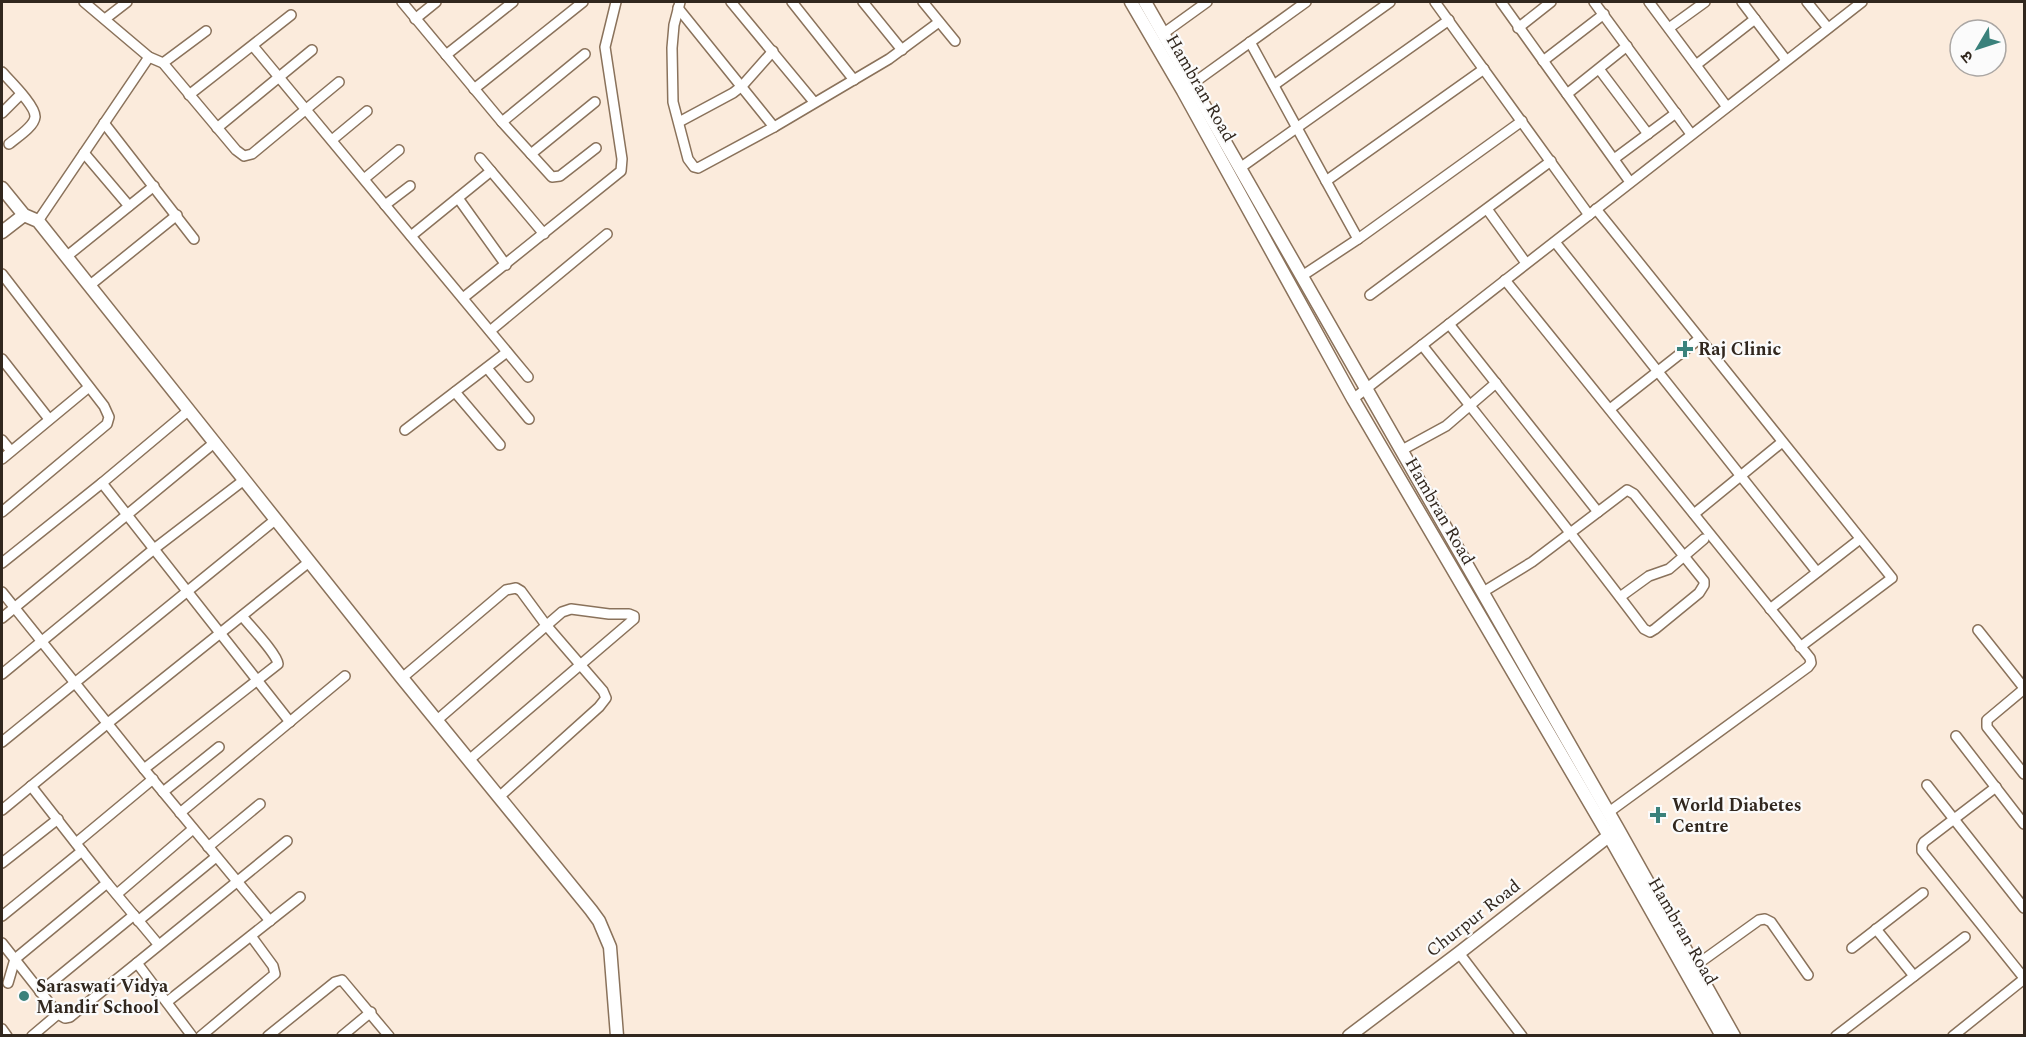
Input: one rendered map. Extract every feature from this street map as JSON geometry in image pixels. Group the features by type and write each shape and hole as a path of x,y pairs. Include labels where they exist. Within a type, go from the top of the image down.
{"main road":[{"name":"Hambran Road","path":"1131,2 1240,168 1402,450 1609,812 1614,832 1722,1035"},
{"name":"Hambran Road","path":"1145,2 1164,33 1188,87 1353,399 1695,966 1734,1035"},
{"path":"2,188 24,215 38,221 436,721 591,910 609,940 617,1035"},
{"path":"2,232 24,215"},
{"name":"Churpur Road","path":"1349,1035 1614,832"}],"street":[{"path":"84,2 148,57 163,63 236,150 244,156 248,156 339,82"},
{"path":"105,19 127,2"},
{"path":"402,2 502,122 548,173 556,177 596,148"},
{"path":"415,19 436,2"},
{"path":"446,55 513,2"},
{"path":"474,89 583,2"},
{"path":"463,298 621,171 622,159 605,47 616,2"},
{"path":"731,2 814,102"},
{"path":"792,2 854,80"},
{"path":"863,2 902,50"},
{"path":"922,2 955,41"},
{"path":"1164,33 1207,2"},
{"path":"1188,87 1306,2"},
{"path":"1274,85 1390,2"},
{"path":"1435,2 1551,161 1699,339 1892,578 1800,647"},
{"path":"1501,2 1630,182"},
{"path":"1518,28 1551,2"},
{"path":"1594,2 1691,134"},
{"path":"1649,2 1727,107"},
{"path":"1668,28 1705,2"},
{"path":"1742,2 1786,60"},
{"path":"1807,2 1828,28"},
{"path":"1353,399 1862,2"},
{"path":"679,5 672,48 673,102 688,159 693,167 698,168 854,80 902,50 939,22"},
{"path":"679,5 774,127"},
{"path":"1543,61 1604,14"},
{"path":"189,95 291,15"},
{"path":"1696,65 1755,19"},
{"path":"1240,168 1449,20"},
{"path":"163,63 206,31"},
{"path":"1250,42 1358,239"},
{"path":"253,46 528,377"},
{"path":"1567,94 1627,46"},
{"path":"217,128 312,50"},
{"path":"679,122 723,99 742,86 773,51"},
{"path":"502,122 585,54"},
{"path":"38,221 148,57"},
{"path":"1326,180 1484,69"},
{"path":"1599,69 1648,134"},
{"path":"2,72 33,110 35,119 9,144"},
{"path":"2,113 21,94"},
{"path":"531,154 595,102"},
{"path":"332,140 367,111"},
{"path":"1614,159 1676,113"},
{"path":"1302,276 1358,239 1522,121"},
{"path":"104,123 194,239"},
{"path":"364,179 399,150"},
{"path":"84,153 129,206"},
{"path":"480,158 544,234"},
{"path":"1370,295 1551,161"},
{"path":"411,236 491,171"},
{"path":"66,257 154,186"},
{"path":"385,205 410,186"},
{"path":"458,198 506,264"},
{"path":"1487,209 1526,263"},
{"path":"89,286 177,216"},
{"path":"490,331 607,234"},
{"path":"1554,242 1817,572"},
{"path":"2,274 108,411 110,417 107,424 2,512"},
{"path":"1505,280 1810,658 1811,663 1809,667 1609,812"},
{"path":"1449,324 1598,512"},
{"path":"1610,409 1699,339"},
{"path":"1422,345 1470,405 1570,534 1620,597 1644,629 1650,632 1655,629 1699,593 1704,581 1630,491 1623,492 1570,534 1532,562 1483,592"},
{"path":"405,430 507,352"},
{"path":"2,359 49,419"},
{"path":"487,368 529,419"},
{"path":"1402,450 1446,426 1496,383"},
{"path":"2,459 89,387"},
{"path":"455,392 500,446"},
{"path":"2,563 188,411"},
{"path":"2,440 10,451"},
{"path":"2,618 214,443"},
{"path":"1694,514 1781,443"},
{"path":"2,674 154,549 244,480"},
{"path":"102,483 290,722"},
{"path":"2,742 275,520"},
{"path":"1620,597 1649,576 1669,569 1704,539"},
{"path":"1770,609 1860,539"},
{"path":"2,810 309,562"},
{"path":"402,678 497,597 511,588 516,588 521,591 546,625 603,691 606,696 604,701 499,797"},
{"path":"2,592 270,921"},
{"path":"436,721 562,612 571,609 634,616 634,619 469,760"},
{"path":"144,769 277,667 279,661 273,652 242,616"},
{"path":"1978,630 2024,685 1988,720 1986,727 2025,774"},
{"path":"180,813 345,676"},
{"path":"1956,736 2025,824"},
{"path":"163,792 219,747"},
{"path":"2,916 153,780"},
{"path":"1927,785 2025,908"},
{"path":"31,786 158,944"},
{"path":"1953,1035 2025,979 1922,851 1922,846 1924,842 1996,787"},
{"path":"208,846 260,804"},
{"path":"2,864 58,819"},
{"path":"117,894 193,829"},
{"path":"2,943 58,1014 65,1018 70,1017 287,841"},
{"path":"40,992 216,857"},
{"path":"4,985 15,959 107,883"},
{"path":"1852,948 1923,893"},
{"path":"167,1002 300,897"},
{"path":"1695,966 1759,920 1765,919 1771,922 1808,975"},
{"path":"1876,929 1914,976"},
{"path":"201,1035 274,974 273,966 251,936"},
{"path":"1836,1035 1965,938"},
{"path":"1459,953 1522,1035"},
{"path":"136,963 192,1035"},
{"path":"4,985 23,970"},
{"path":"268,1035 339,980 345,981 389,1035"},
{"path":"342,1035 370,1012"},
{"path":"32,1035 58,1014"},
{"path":"2,1029 7,1035"}],"place":[{"name":"Raj Clinic","path":"1685,349"},
{"name":"World Diabetes Centre","path":"1658,815"},
{"name":"Saraswati Vidya Mandir School","path":"24,996"}]}
